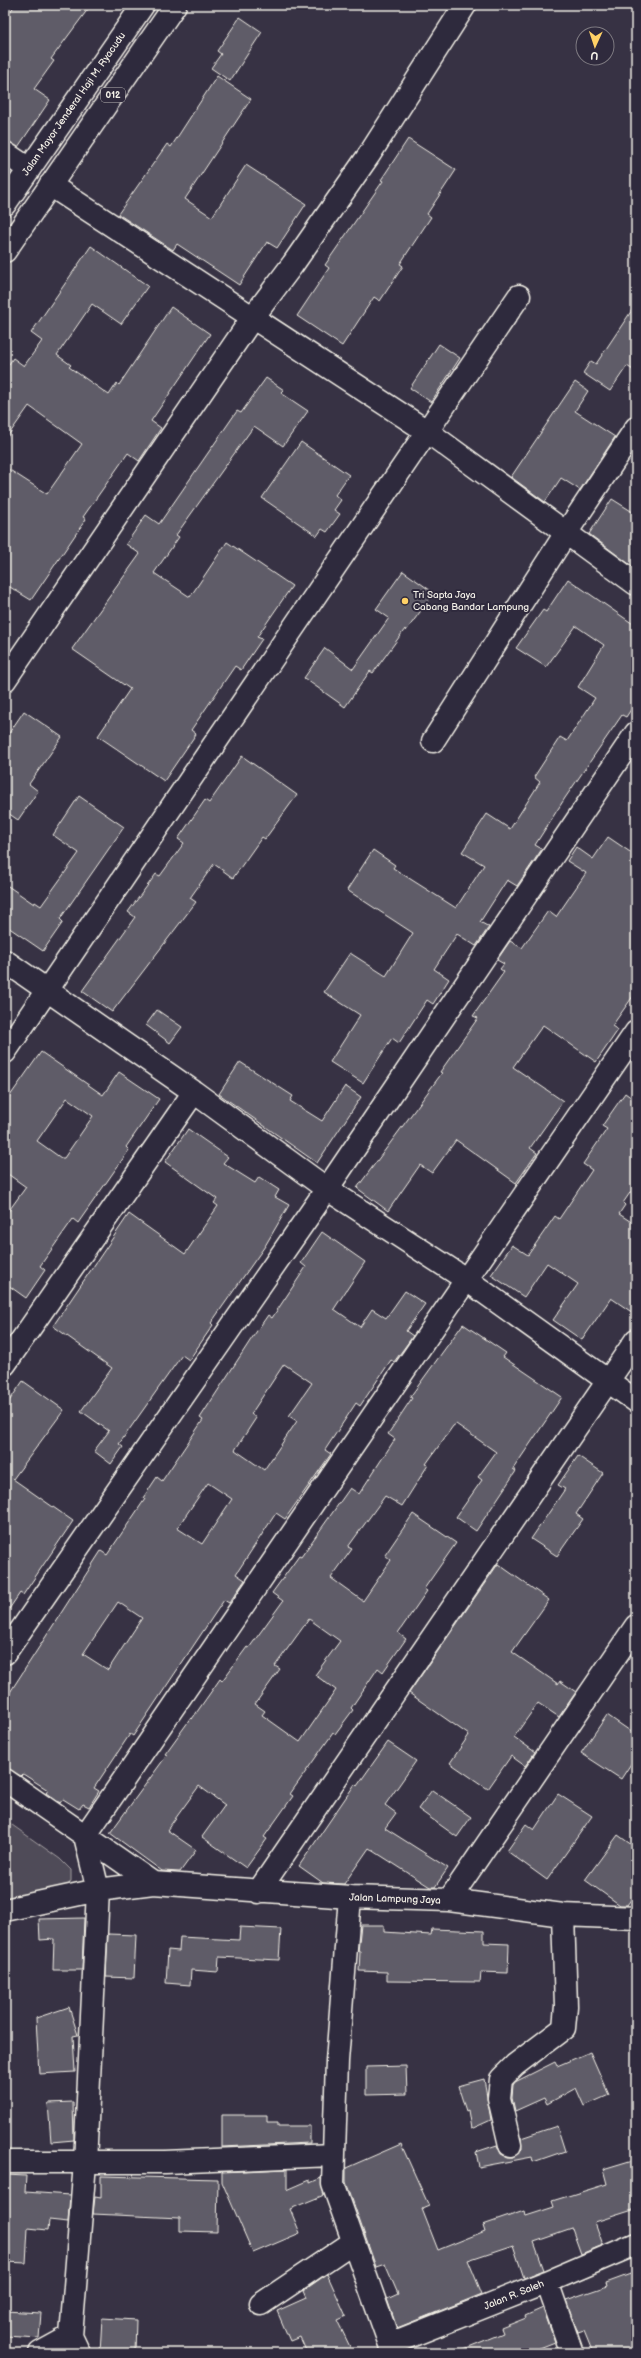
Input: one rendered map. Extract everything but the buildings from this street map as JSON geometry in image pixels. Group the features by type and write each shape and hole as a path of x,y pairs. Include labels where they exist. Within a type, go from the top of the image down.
{"street":[{"name":"Jalan Mayor Jenderal Haji M. Ryacudu","path":"5,204 143,5"},
{"name":"012","path":"5,251 175,5"},
{"path":"5,680 253,316 293,264 369,155 465,5"},
{"path":"5,153 29,169"},
{"path":"50,185 253,316 428,432 636,584"},
{"path":"5,1052 428,432 518,296"},
{"path":"433,741 566,533 636,428"},
{"path":"5,1653 327,1189 636,733"},
{"path":"5,961 194,1092 327,1189 467,1280 636,1401"},
{"path":"40,2353 75,2344 98,1890 85,1836 636,1032"},
{"path":"5,1364 194,1092"},
{"path":"258,1892 636,1340"},
{"path":"449,1900 636,1626"},
{"path":"5,1780 153,1883"},
{"name":"Jalan Lampung Jaya","path":"5,1910 98,1890 153,1883 258,1892 449,1900 563,1915 636,1918"},
{"path":"350,1897 333,2155 333,2184 392,2349"},
{"path":"510,2145 499,2098 501,2079 515,2065 564,2028 566,2006 563,1915"},
{"path":"5,2162 85,2163 333,2155"},
{"path":"261,2304 353,2242"},
{"name":"Jalan R. Saleh","path":"392,2349 636,2244"},
{"path":"547,2282 572,2353"}],"shaded area":[{"path":"5,1820 60,1859 71,1870 71,1881 63,1892 5,1904"}],"place":[{"name":"Tri Sapta Jaya Cabang Bandar Lampung","path":"405,601"}]}
